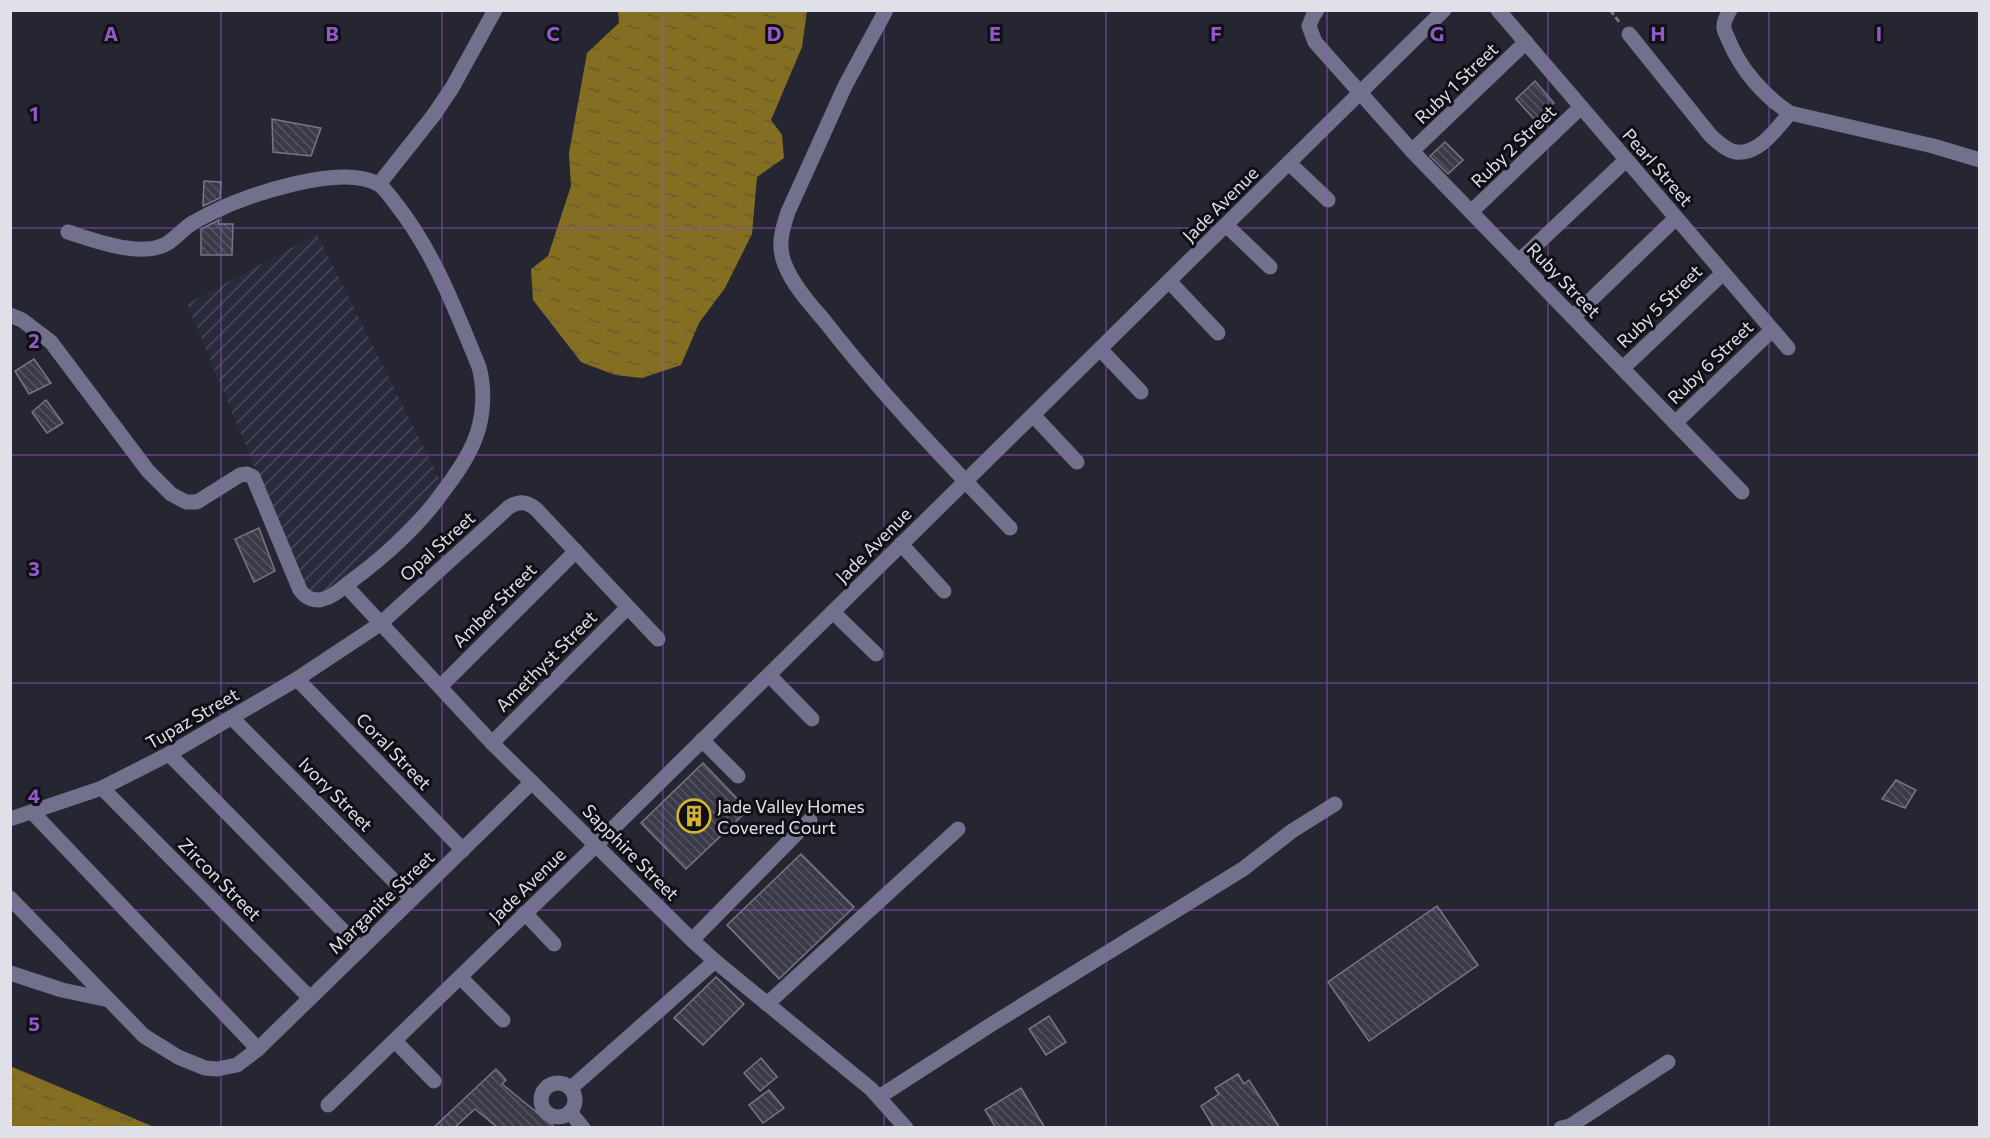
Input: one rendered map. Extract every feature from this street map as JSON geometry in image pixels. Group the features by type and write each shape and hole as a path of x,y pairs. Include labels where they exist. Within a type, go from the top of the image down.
{"street":[{"path":"379,184 433,116 452,88 495,10"},
{"path":"886,10 845,86 788,212 782,230 781,254 791,279 839,340 965,482 1010,528"},
{"name":"Ruby Street","path":"1317,10 1309,26 1315,42 1412,151 1742,492"},
{"name":"Jade Avenue","path":"328,1105 597,844 1444,10"},
{"name":"Pearl Street","path":"1498,10 1788,348"},
{"path":"1730,10 1726,16 1724,28 1733,50 1747,72 1775,103 1790,113 1933,146 1980,160"},
{"path":"1629,34 1712,136 1736,152 1758,145 1769,137 1790,113"},
{"name":"Ruby 1 Street","path":"1412,151 1526,42"},
{"name":"Ruby 2 Street","path":"1472,212 1581,107"},
{"path":"1519,261 1626,160"},
{"path":"1289,163 1328,200"},
{"path":"10,315 22,320 51,342 148,471 171,494 186,502 197,502 240,475 247,474 253,477 300,590 305,597 313,600 323,599 346,586 376,563 409,531 441,494 464,460 476,437 482,407 483,382 480,367 440,276 402,212 379,184 365,180 327,177 292,184 213,212 190,224 165,244 157,247 117,246 68,232"},
{"path":"1573,317 1676,218"},
{"path":"1226,225 1270,267"},
{"name":"Ruby 5 Street","path":"1623,368 1723,273"},
{"path":"1169,281 1218,333"},
{"name":"Ruby 6 Street","path":"1675,423 1772,330"},
{"path":"1100,349 1141,392"},
{"path":"1033,415 1077,462"},
{"name":"Opal Street","path":"380,624 509,507 523,502 536,508 576,551"},
{"path":"902,544 944,591"},
{"path":"576,551 658,639"},
{"name":"Amber Street","path":"440,687 576,551"},
{"name":"Sapphire Street","path":"346,586 531,782 597,844 692,940 879,1097 906,1128"},
{"name":"Amethyst Street","path":"492,742 628,607"},
{"path":"833,612 876,654"},
{"name":"Tupaz Street","path":"10,819 102,788 169,754 297,679 380,624"},
{"path":"768,675 812,719"},
{"name":"Coral Street","path":"297,679 463,850"},
{"name":"Ivory Street","path":"232,718 412,898"},
{"path":"702,740 738,777"},
{"path":"169,754 361,949"},
{"name":"Marganite Street","path":"10,898 144,1036 178,1057 205,1068 217,1069 237,1065 258,1049 531,782"},
{"name":"Zircon Street","path":"102,788 310,998"},
{"path":"879,1097 992,1024 1243,869 1292,831 1335,804"},
{"path":"33,813 258,1049"},
{"path":"692,940 810,820"},
{"path":"767,1004 958,829"},
{"path":"525,914 554,944"},
{"path":"571,1088 715,961"},
{"path":"10,973 62,990 109,1000"},
{"path":"460,977 503,1020"},
{"path":"395,1041 434,1081"},
{"path":"1561,1128 1570,1126 1668,1062"},
{"path":"554,1083 566,1084 571,1088 576,1100 570,1112 565,1116 553,1116 547,1113 540,1102 543,1090 554,1083"},
{"path":"570,1112 583,1128"}],"shaded area":[{"path":"317,234 442,484 405,527 371,559 327,590 318,593 310,592 305,588 187,304"}],"water":[{"path":"618,11 807,11 802,47 771,120 782,135 784,158 757,177 752,234 725,288 699,323 681,365 642,378 615,375 581,362 533,300 531,269 548,256 571,186 569,153 587,53 619,23"},
{"path":"10,1066 154,1127 11,1127"}],"building":[{"path":"1535,81 1554,103 1535,120 1516,99"},
{"path":"272,119 321,128 311,156 273,152"},
{"path":"1445,142 1463,160 1448,174 1430,156"},
{"path":"204,181 221,182 220,198 203,206"},
{"path":"219,220 218,224 233,224 232,255 201,255 201,229"},
{"path":"34,359 51,383 29,394 15,371"},
{"path":"46,400 63,423 47,433 32,412"},
{"path":"259,528 275,571 254,582 235,539"},
{"name":"Jade Valley Homes Covered Court","path":"703,763 748,810 686,869 641,823"},
{"path":"1896,780 1916,790 1905,808 1882,799"},
{"path":"801,854 854,907 779,979 727,925"},
{"path":"1437,906 1478,965 1369,1041 1328,982"},
{"path":"716,977 744,1004 703,1045 674,1018"},
{"path":"1049,1016 1066,1042 1046,1055 1029,1029"},
{"path":"761,1058 777,1077 760,1091 744,1073"},
{"path":"496,1069 506,1080 502,1084 556,1128 498,1128 475,1109 454,1128 433,1128"},
{"path":"1238,1074 1244,1084 1249,1080 1280,1128 1214,1128 1201,1106 1219,1094 1215,1088"},
{"path":"1021,1088 1045,1128 996,1128 985,1110"},
{"path":"769,1090 784,1108 763,1123 749,1105"}],"place":[{"name":"Jade Valley Homes Covered Court","path":"694,816"}]}
